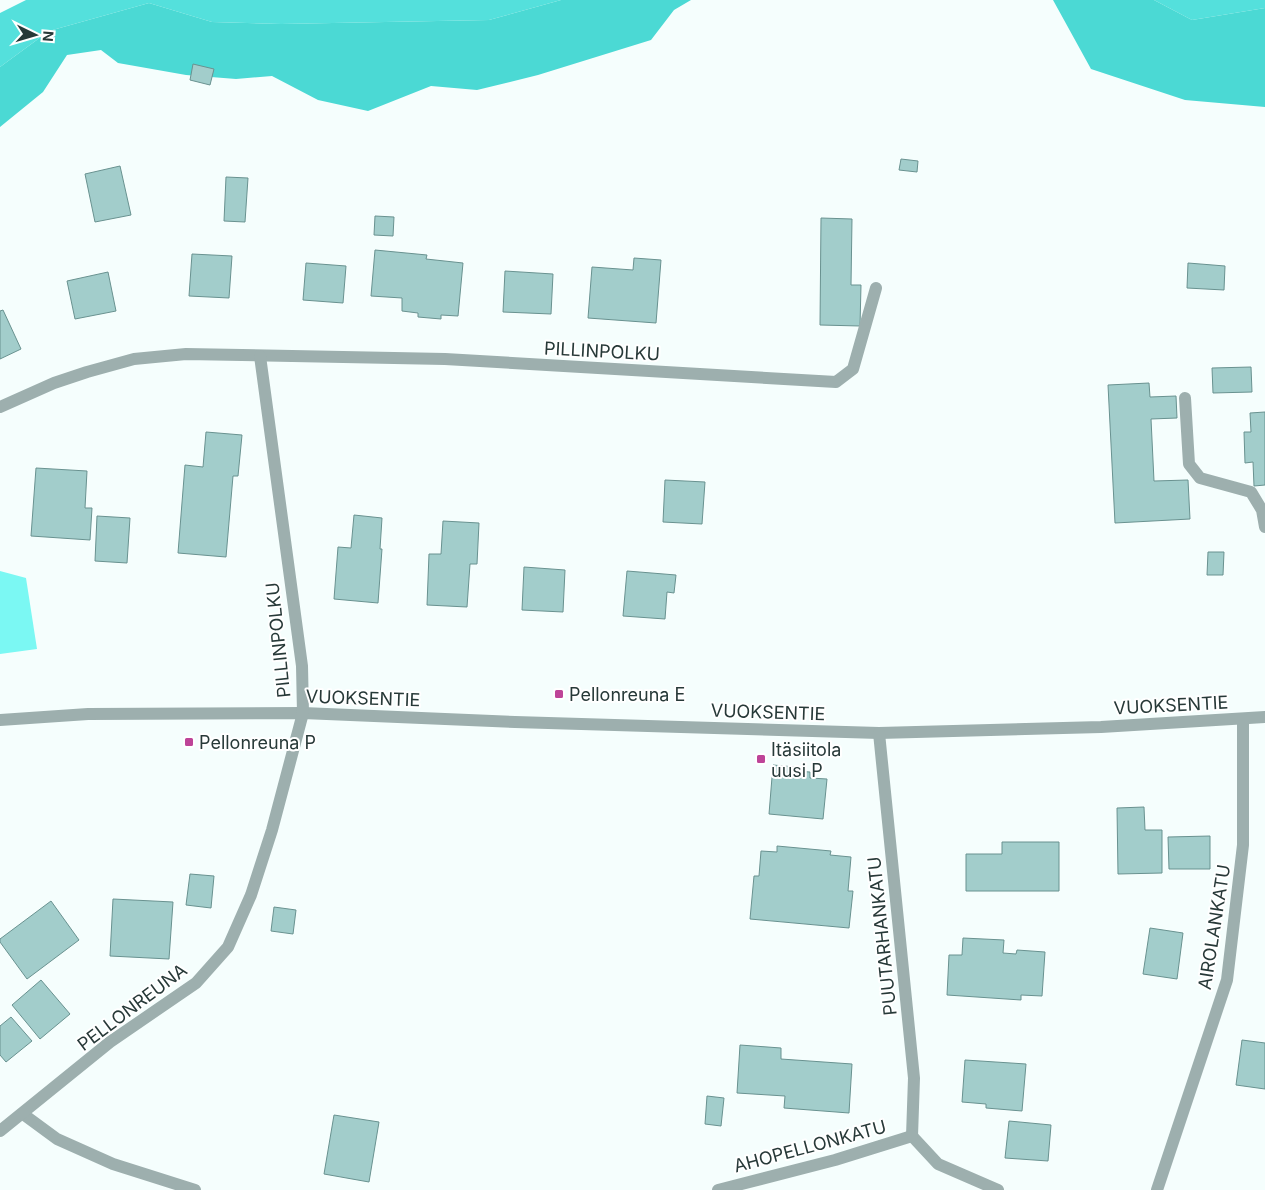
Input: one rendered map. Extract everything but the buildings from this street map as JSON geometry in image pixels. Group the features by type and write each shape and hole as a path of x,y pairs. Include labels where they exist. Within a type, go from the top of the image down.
{"street":[{"name":"PILLINPOLKU","path":"0,407 54,383 87,372 134,359 186,354 445,359 836,382 853,369 876,288"},
{"name":"PILLINPOLKU","path":"260,356 302,666 302,712"},
{"path":"1185,398 1190,464 1200,478 1251,492 1262,510 1265,527"},
{"name":"VUOKSENTIE","path":"0,720 88,714 302,712 514,722 879,732 1101,726 1265,717"},
{"name":"PELLONREUNA","path":"0,1132 110,1042 196,983 228,947 251,895 272,830 302,712"},
{"name":"AIROLANKATU","path":"1157,1190 1227,980 1243,845 1243,719"},
{"name":"PUUTARHANKATU","path":"879,732 914,1078 912,1136"},
{"path":"23,1114 57,1139 113,1164 195,1190"},
{"path":"912,1136 938,1164 998,1190"},
{"name":"AHOPELLONKATU","path":"718,1190 835,1160 912,1136"}],"shaded area":[{"path":"26,0 561,0 489,20 281,24 212,22 149,3 49,31 0,67 0,13"},
{"path":"561,0 691,0 674,10 651,40 538,75 477,90 431,86 368,111 318,100 272,76 236,79 186,75 118,63 101,50 67,55 43,92 0,127 0,67 49,31 149,3 212,22 281,24 489,20"},
{"path":"1053,0 1154,0 1192,20 1265,8 1265,107 1185,100 1091,69"},
{"path":"1154,0 1265,0 1265,8 1192,20"},
{"path":"0,571 26,578 37,649 0,654"}],"place":[{"name":"Pellonreuna E","path":"559,694"},
{"name":"Pellonreuna P","path":"189,742"},
{"name":"Itäsiitola uusi P","path":"761,759"}]}
